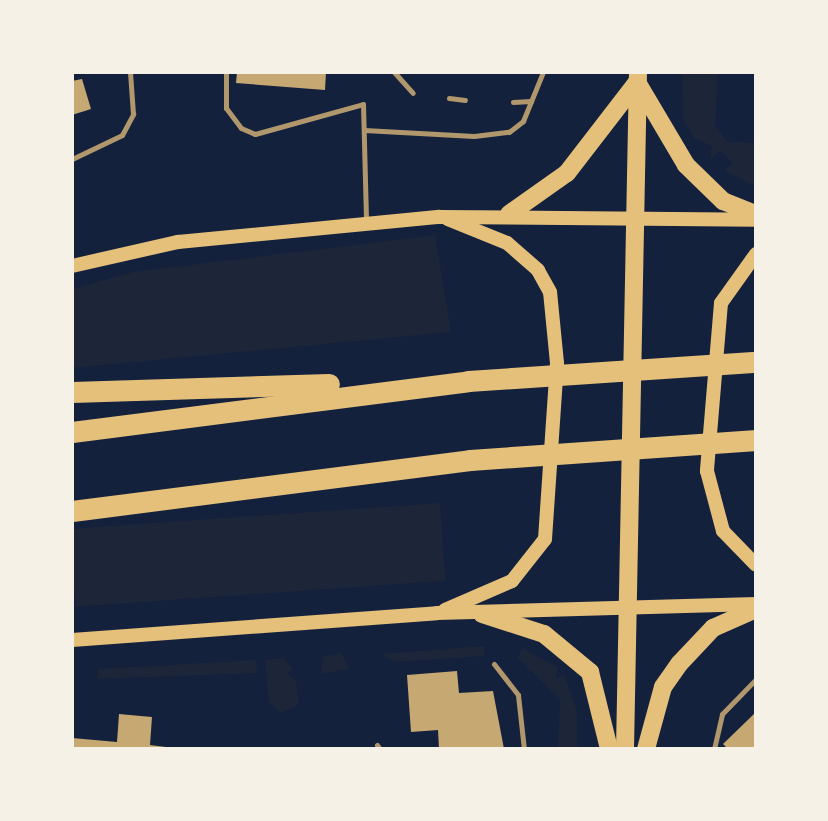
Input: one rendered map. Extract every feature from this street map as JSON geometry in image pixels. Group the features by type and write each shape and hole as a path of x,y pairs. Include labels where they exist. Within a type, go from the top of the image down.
{"highway":[{"path":"72,392 468,381 756,362"},
{"path":"72,432 468,381"},
{"path":"72,511 470,460 756,440"}],"main road":[{"path":"509,214 567,173 637,77"},
{"path":"637,77 686,165 723,201 756,214"},
{"path":"625,749 624,611 637,77"},
{"path":"72,266 178,242 440,216 509,214 756,220"},
{"path":"437,613 512,581 545,539 557,363 550,292 538,270 507,243 440,216"},
{"path":"756,254 721,303 707,471 723,531 756,565"},
{"path":"72,640 437,613 624,611 756,606"},
{"path":"646,749 663,687 680,663 713,628 756,606"},
{"path":"482,614 544,634 590,672 609,749"}],"lane":[{"path":"72,159 122,135 132,114 130,72"},
{"path":"226,72 226,108 248,132 270,133 363,104 366,222"},
{"path":"394,72 413,93"},
{"path":"364,130 474,136 509,132 523,121 543,72"},
{"path":"449,98 465,100"},
{"path":"513,102 531,101"},
{"path":"494,664 518,695 524,749"},
{"path":"714,749 722,714 756,679"}],"shaded area":[{"path":"682,72 718,72 715,127 728,142 753,143 756,186 725,171 732,163 721,151 710,159 712,146 694,138 683,119"},
{"path":"435,235 451,332 72,368 72,289 133,272"},
{"path":"440,503 445,581 75,607 72,529"},
{"path":"485,646 484,656 394,662 382,654"},
{"path":"522,648 558,668 556,678 564,675 577,711 577,749 558,749 560,699 518,658"},
{"path":"341,653 349,669 320,674 324,656"},
{"path":"284,658 293,670 287,673 296,681 299,704 281,713 269,703 265,660"},
{"path":"256,660 257,673 97,679 98,669"}],"building":[{"path":"237,72 326,72 325,90 236,83"},
{"path":"82,79 91,109 72,115 72,81"},
{"path":"457,671 459,693 493,691 504,749 439,749 438,730 411,732 407,675"},
{"path":"756,712 756,749 728,749 723,744"},
{"path":"119,714 152,717 150,745 182,749 72,749 72,738 117,742"}]}
